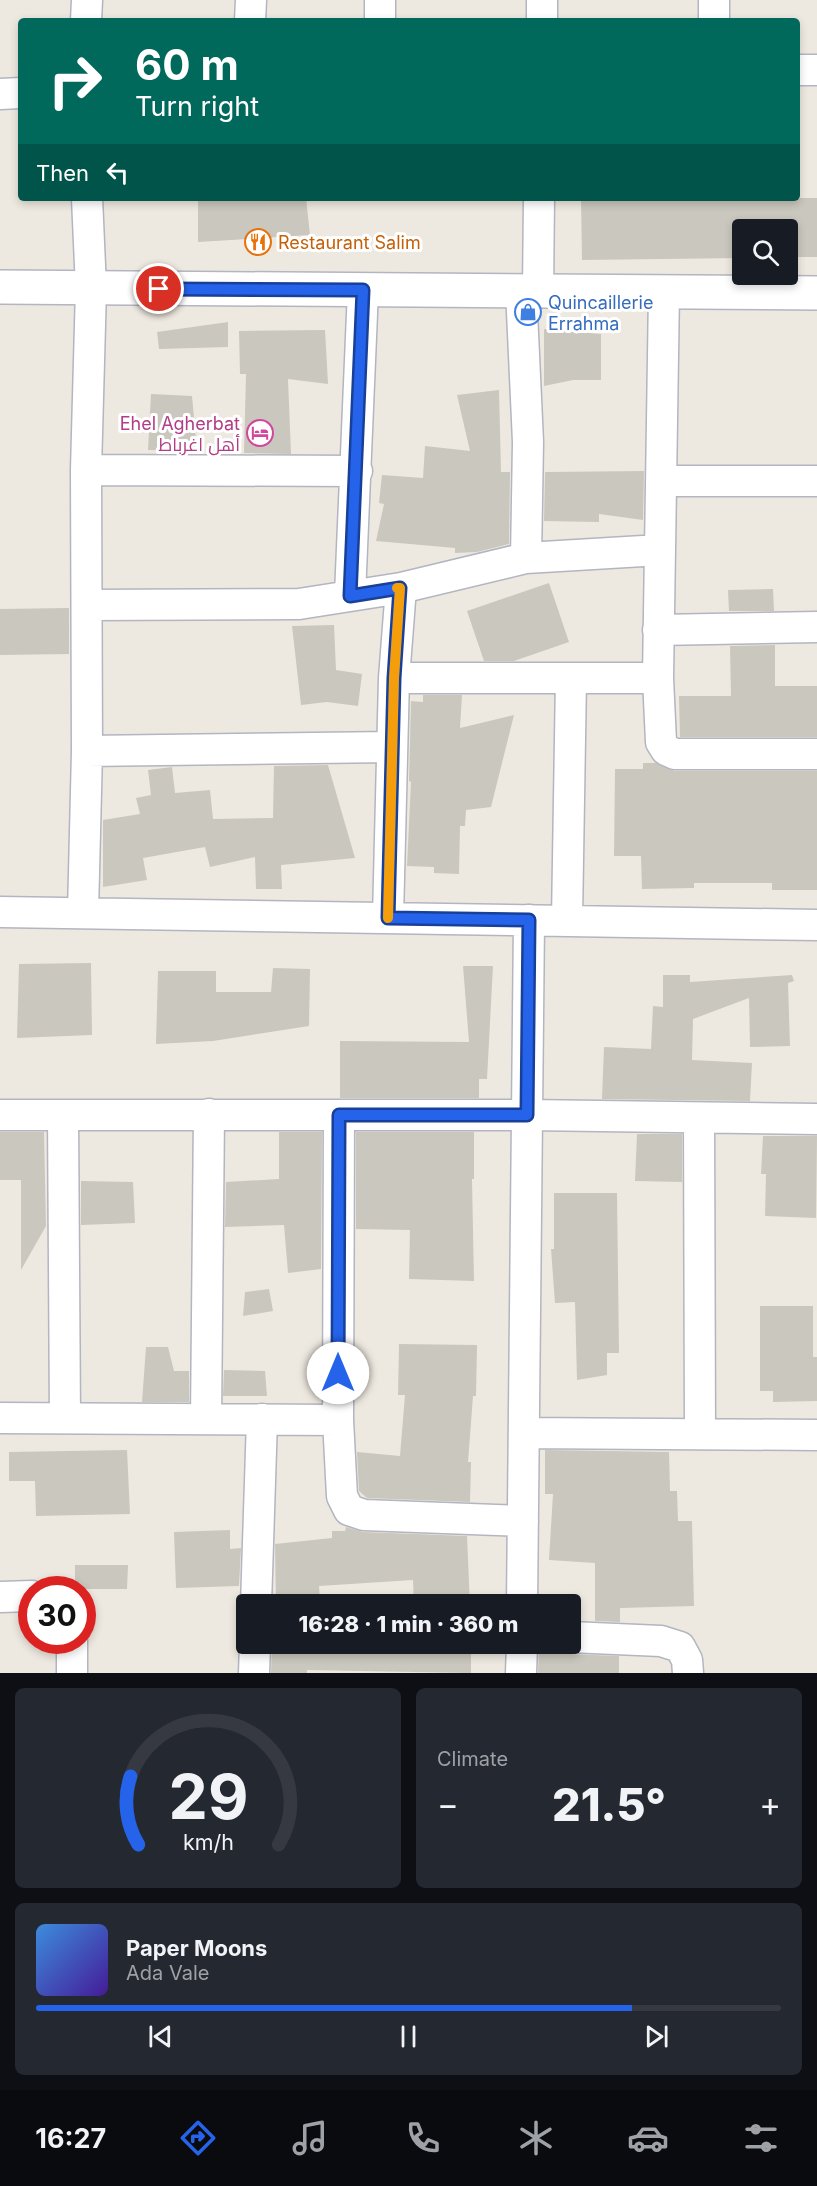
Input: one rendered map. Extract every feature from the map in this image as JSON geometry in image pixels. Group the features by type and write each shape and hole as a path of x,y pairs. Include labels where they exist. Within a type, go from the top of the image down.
{"street":[{"path":"86,18 87,0"},
{"path":"250,18 251,0"},
{"path":"380,0 380,18"},
{"path":"542,0 542,18"},
{"path":"714,0 714,18"},
{"path":"800,70 817,69"},
{"path":"0,94 18,93"},
{"path":"83,913 87,750 86,470 91,288 87,201"},
{"path":"526,558 529,291 539,201"},
{"path":"0,287 817,293"},
{"path":"350,596 363,290"},
{"path":"664,292 658,630 660,742 666,750 687,754 817,754"},
{"path":"86,470 357,471"},
{"path":"661,482 817,481"},
{"path":"87,605 299,604 400,588 526,558 660,550"},
{"path":"388,918 394,678 400,588"},
{"path":"658,630 817,627"},
{"path":"394,678 658,678"},
{"path":"567,920 571,678"},
{"path":"87,750 392,747"},
{"path":"0,912 817,925"},
{"path":"522,1594 529,920"},
{"path":"206,1419 209,1114"},
{"path":"0,1115 527,1115 817,1119"},
{"path":"63,1115 65,1418"},
{"path":"339,1115 338,1420 342,1496 349,1510 364,1515 523,1521"},
{"path":"699,1118 700,1434"},
{"path":"0,1418 338,1420"},
{"path":"256,1594 262,1419"},
{"path":"524,1433 817,1435"},
{"path":"0,1597 18,1596"},
{"path":"581,1637 661,1641 680,1647 687,1660 688,1673"},
{"path":"72,1654 72,1673"},
{"path":"254,1673 255,1654"},
{"path":"521,1673 522,1654"}],"building":[{"path":"800,198 817,198 817,257 798,257 798,219 732,219 732,258 582,260 581,201 800,201"},
{"path":"198,201 306,201 310,235 198,242"},
{"path":"228,322 228,347 159,349 157,332"},
{"path":"544,329 601,334 601,380 573,380 544,386"},
{"path":"325,330 328,384 288,379 291,454 244,453 246,374 240,374 239,331"},
{"path":"499,390 501,472 510,472 509,544 477,552 455,553 455,548 376,541 384,504 379,503 382,475 423,478 425,446 470,451 457,395"},
{"path":"151,394 192,396 197,451 148,450"},
{"path":"644,471 643,520 599,514 599,522 544,521 545,472"},
{"path":"549,583 569,642 514,661 484,661 467,611"},
{"path":"773,589 774,611 729,611 728,590"},
{"path":"69,608 69,654 0,655 0,609"},
{"path":"334,625 336,670 362,674 358,706 327,702 301,705 292,626"},
{"path":"775,645 775,686 817,686 817,737 680,737 679,696 731,696 730,646"},
{"path":"423,695 462,695 460,728 514,715 491,807 466,810 465,826 460,826 459,874 434,873 434,867 407,866 411,782 409,781 411,701 423,702"},
{"path":"643,763 656,763 675,771 817,771 817,890 772,890 772,883 694,883 694,888 642,889 641,856 614,856 615,769 643,769"},
{"path":"328,765 355,858 281,865 282,889 256,889 255,857 210,867 205,847 143,858 147,880 103,887 103,820 140,814 136,798 151,795 148,770 172,767 175,793 210,790 213,819 273,818 274,766"},
{"path":"91,963 92,1035 17,1038 19,964"},
{"path":"463,966 493,966 487,1079 479,1079 479,1098 340,1098 340,1041 469,1042"},
{"path":"273,968 310,969 309,1026 213,1041 156,1044 158,971 216,971 216,992 271,992"},
{"path":"663,975 690,975 690,982 792,975 794,981 788,983 790,1046 750,1047 749,998 693,1019 692,1060 752,1063 750,1101 602,1099 604,1047 651,1049 653,1006 663,1007"},
{"path":"0,1132 44,1132 46,1226 21,1270 21,1180 0,1180"},
{"path":"279,1132 322,1132 321,1269 288,1273 284,1225 225,1227 226,1182 279,1179"},
{"path":"356,1132 474,1132 474,1179 472,1179 474,1281 409,1279 410,1230 356,1229"},
{"path":"637,1134 682,1134 682,1182 635,1181"},
{"path":"763,1136 817,1136 816,1218 765,1216 766,1174 761,1174"},
{"path":"81,1181 133,1182 135,1223 81,1225"},
{"path":"554,1193 617,1193 619,1353 607,1353 607,1375 577,1380 575,1302 555,1303 551,1249 554,1249"},
{"path":"269,1289 273,1311 243,1316 245,1292"},
{"path":"760,1306 813,1306 813,1357 817,1357 817,1401 773,1402 773,1391 760,1391"},
{"path":"399,1344 477,1345 476,1396 473,1396 468,1462 471,1462 470,1502 367,1498 359,1491 357,1452 400,1456 405,1395 398,1395"},
{"path":"146,1347 168,1347 174,1371 189,1371 189,1402 142,1402"},
{"path":"224,1370 265,1371 267,1396 223,1396"},
{"path":"127,1450 130,1514 36,1516 35,1481 9,1481 9,1452"},
{"path":"545,1450 669,1452 670,1491 677,1491 678,1521 692,1521 694,1606 620,1608 620,1622 595,1621 595,1563 549,1560 553,1494 545,1494"},
{"path":"346,1527 363,1532 467,1536 470,1594 414,1594 413,1580 319,1586 320,1594 276,1594 275,1544 332,1538 332,1531 345,1531"},
{"path":"230,1530 230,1549 241,1548 239,1586 176,1588 174,1532"},
{"path":"75,1565 128,1565 127,1589 96,1589 96,1576 75,1576"},
{"path":"272,1654 471,1654 471,1673 307,1670 307,1673 271,1673"},
{"path":"539,1654 619,1656 619,1673 538,1673"}],"slow traffic":[{"path":"388,918 394,678 400,588 397,588"}],"place":[{"name":"Restaurant Salim","path":"258,242"},
{"name":"Quincaillerie Errahma","path":"528,312"},
{"name":"Ehel Agherbat أهل اغرباط","path":"260,433"}],"route":[{"path":"159,289 363,290 350,596 400,588 394,678 388,918 529,920 527,1115 339,1115 338,1373"}]}
